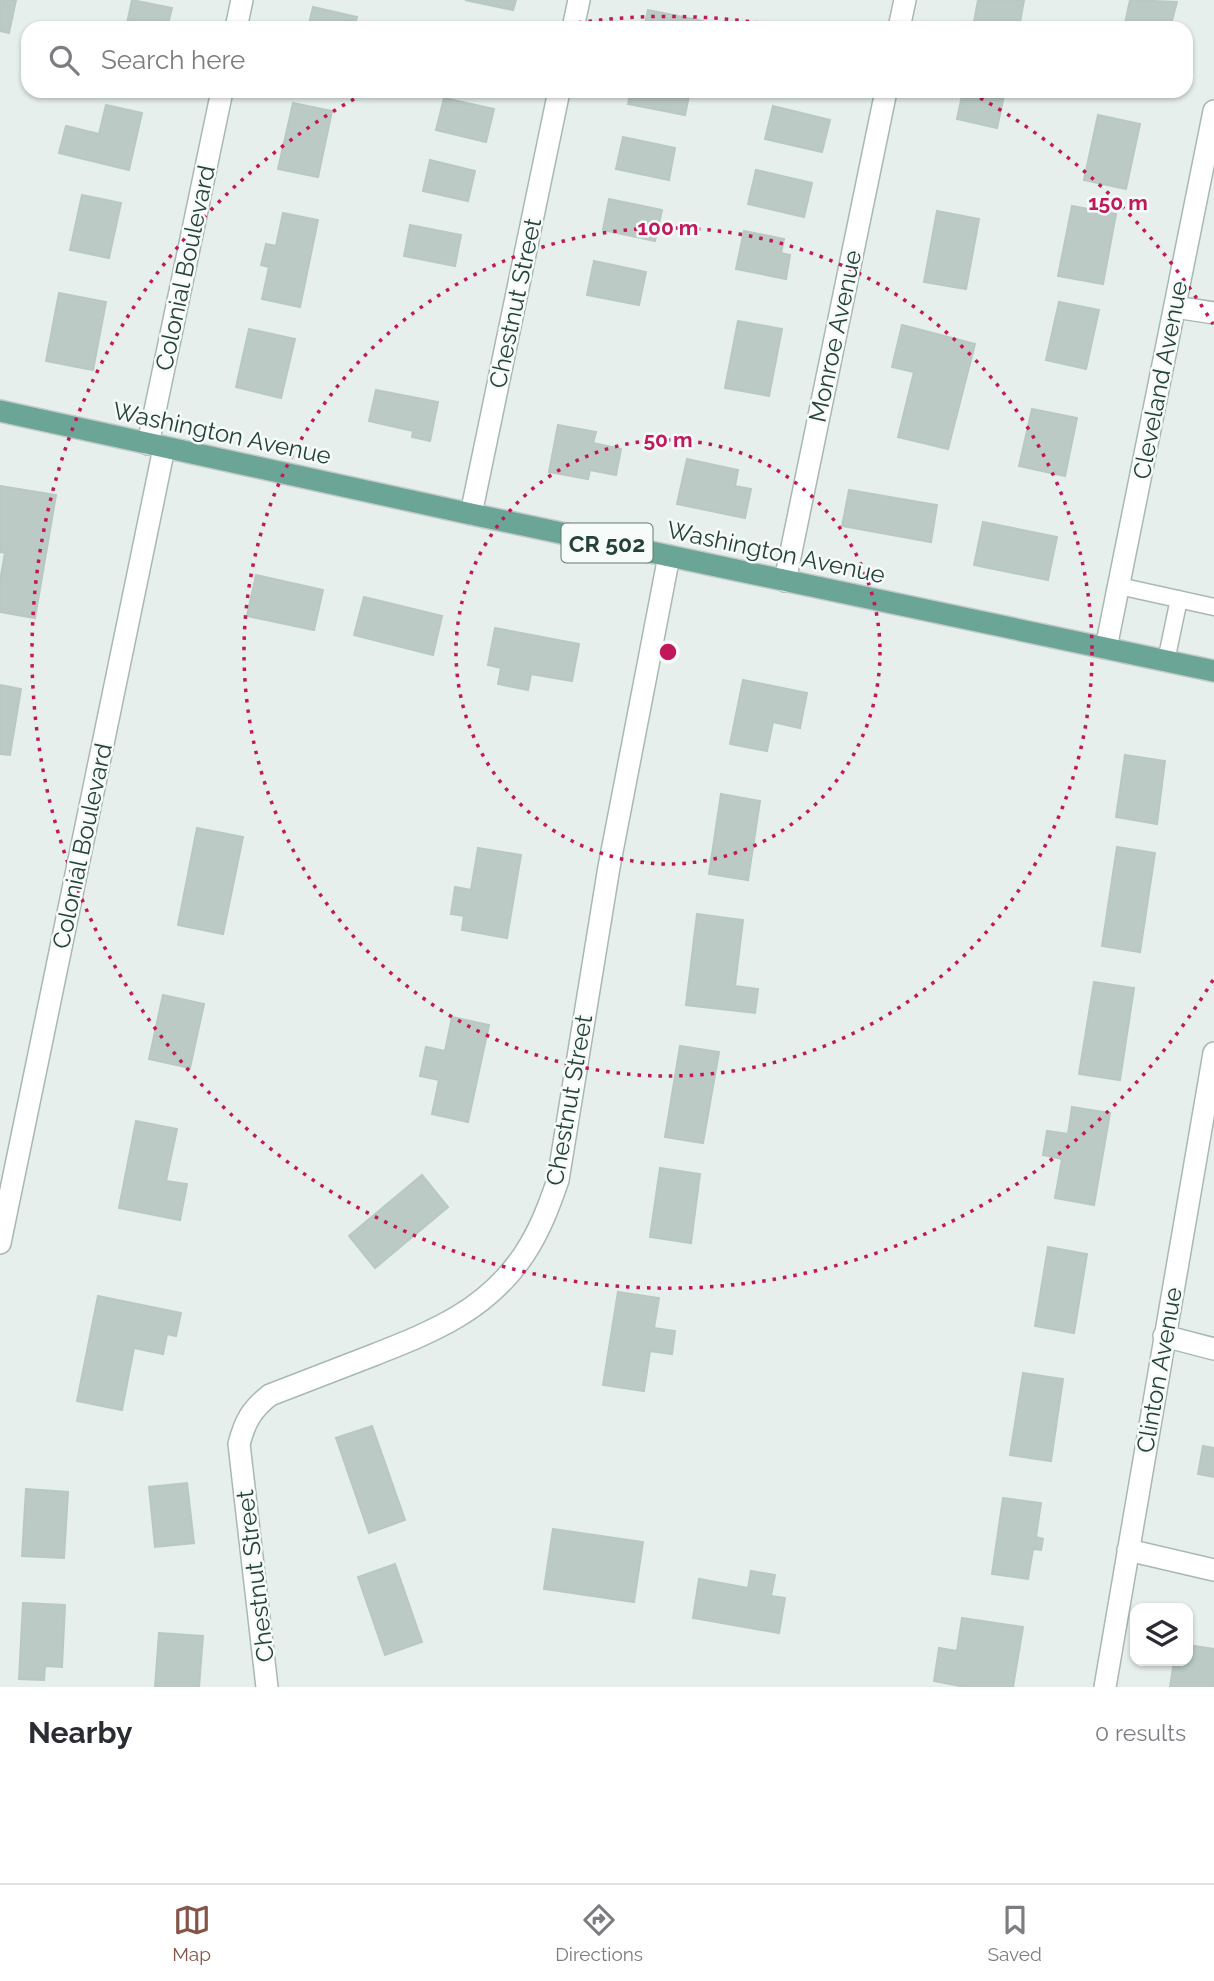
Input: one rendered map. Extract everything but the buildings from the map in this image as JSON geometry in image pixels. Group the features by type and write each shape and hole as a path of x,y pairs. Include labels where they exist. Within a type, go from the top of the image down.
{"main road":[{"name":"Washington Avenue","path":"0,411 1214,671"}],"street":[{"path":"238,21 242,0"},
{"path":"574,21 579,0"},
{"path":"900,21 905,0"},
{"name":"Colonial Boulevard","path":"0,1243 156,446 221,98"},
{"name":"Chestnut Street","path":"471,514 558,98"},
{"name":"Monroe Avenue","path":"785,580 885,98"},
{"name":"Cleveland Avenue","path":"1106,648 1214,111"},
{"path":"1175,307 1214,313"},
{"name":"Chestnut Street","path":"267,1687 239,1444 244,1424 256,1406 270,1395 431,1332 466,1313 503,1280 524,1255 543,1221 558,1180 609,867 669,556"},
{"name":"Clinton Avenue","path":"1105,1687 1214,1054"},
{"path":"1164,1336 1214,1349"},
{"path":"1128,1550 1214,1570"}],"lane":[{"path":"1119,586 1214,607"},
{"path":"1166,661 1179,599"}]}
